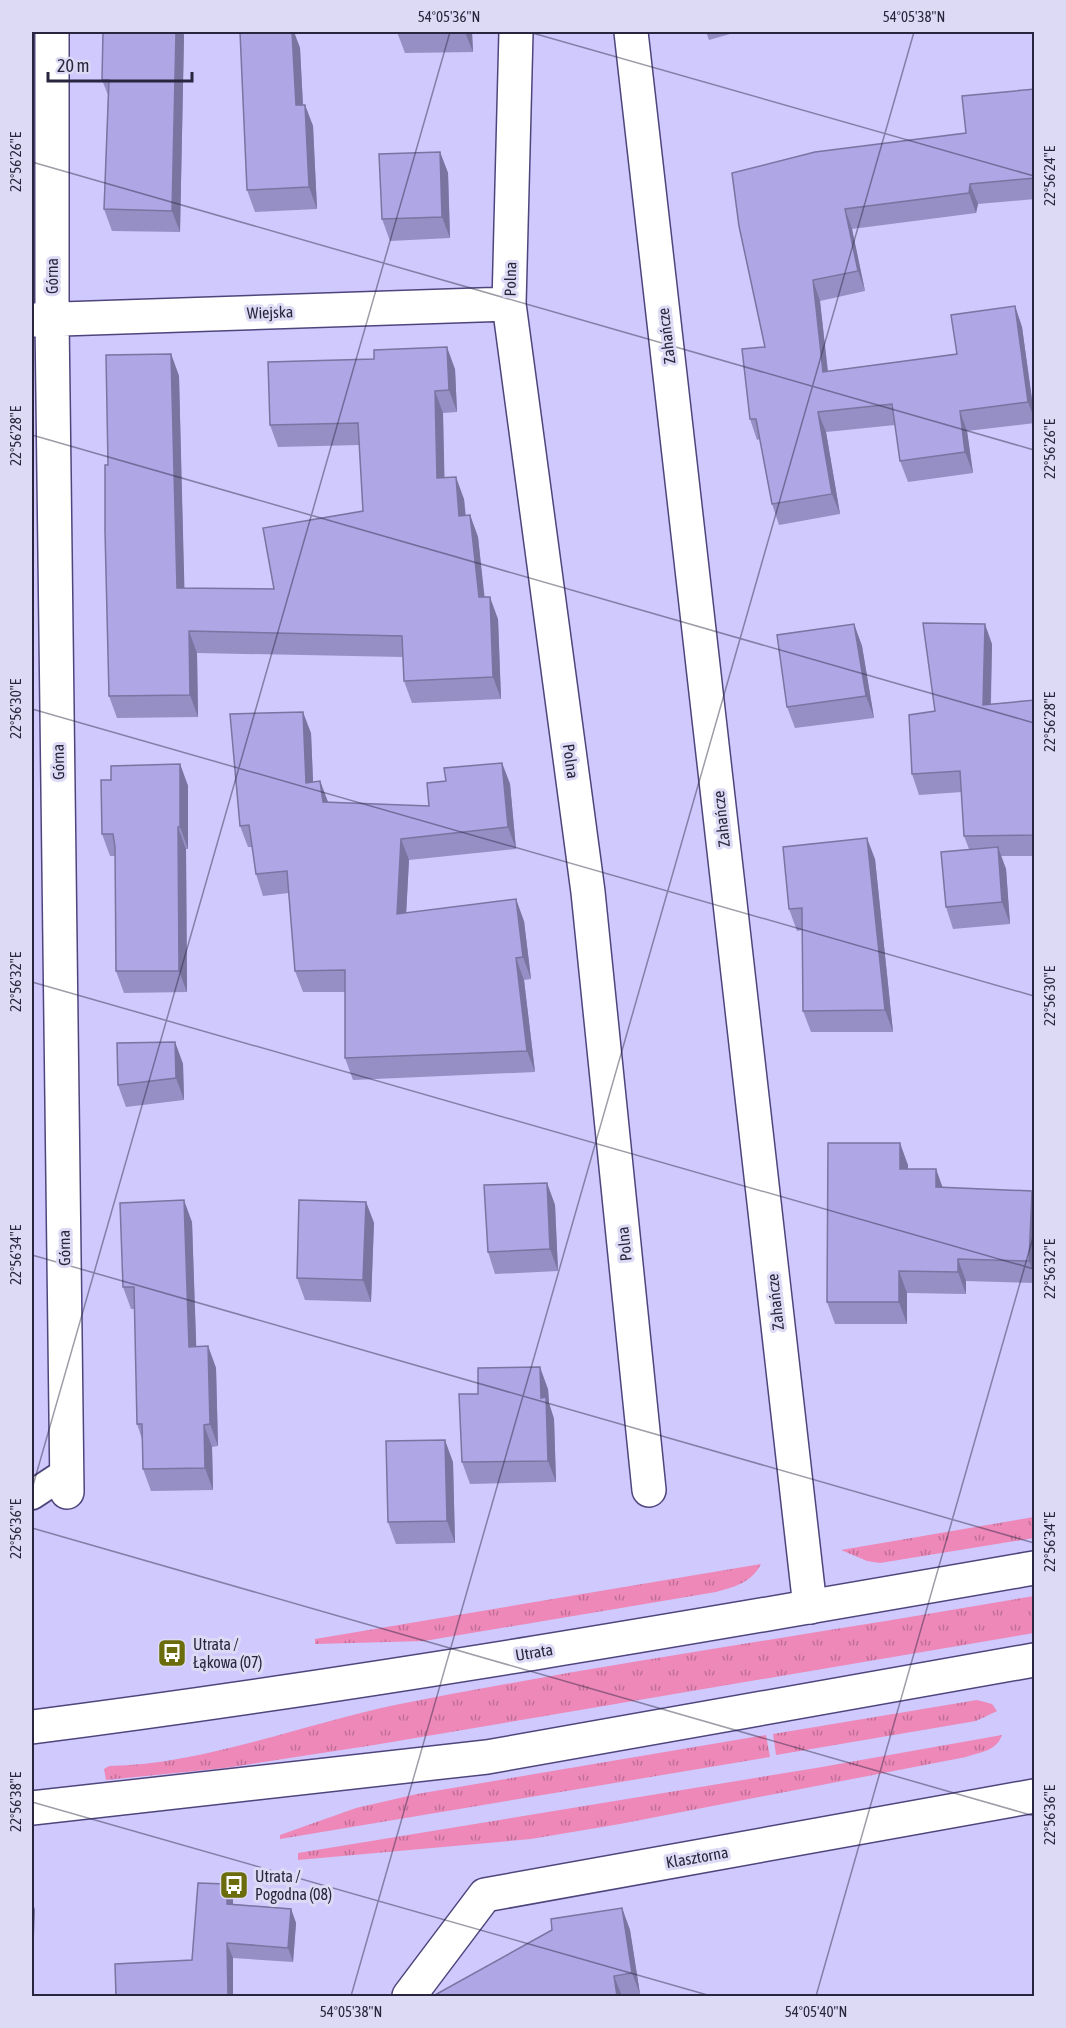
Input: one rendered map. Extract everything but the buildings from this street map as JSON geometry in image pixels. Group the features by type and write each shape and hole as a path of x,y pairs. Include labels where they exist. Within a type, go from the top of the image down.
{"street":[{"name":"Górna","path":"52,32 42,319 67,1482"},
{"name":"Polna","path":"516,32 509,304 588,891 649,1490"},
{"name":"Zahańcze","path":"632,32 810,1607"},
{"name":"Wiejska","path":"42,319 509,304"},
{"name":"Utrata","path":"32,1727 211,1703 810,1607 1035,1568"},
{"path":"32,1808 487,1757 1035,1660"},
{"name":"Klasztorna","path":"409,1996 485,1895 1035,1796"}],"lane":[{"path":"32,1496 67,1482"}],"green space":[{"path":"1034,1517 1034,1538 880,1563 867,1561 841,1550"},
{"path":"761,1564 748,1579 736,1586 716,1592 424,1641 315,1644 315,1639"},
{"path":"1034,1596 1034,1633 374,1745 225,1768 106,1780 104,1769 109,1766 180,1759 395,1705 554,1675"},
{"path":"977,1700 992,1704 997,1711 976,1721 776,1755 773,1734"},
{"path":"766,1735 770,1757 280,1839 280,1835 356,1808 417,1794"},
{"path":"1002,1735 992,1748 966,1757 620,1824 531,1839 298,1860 298,1853"}],"place":[{"name":"Utrata / Łąkowa (07)","path":"172,1653"},
{"name":"Utrata / Pogodna (08)","path":"234,1885"}]}
